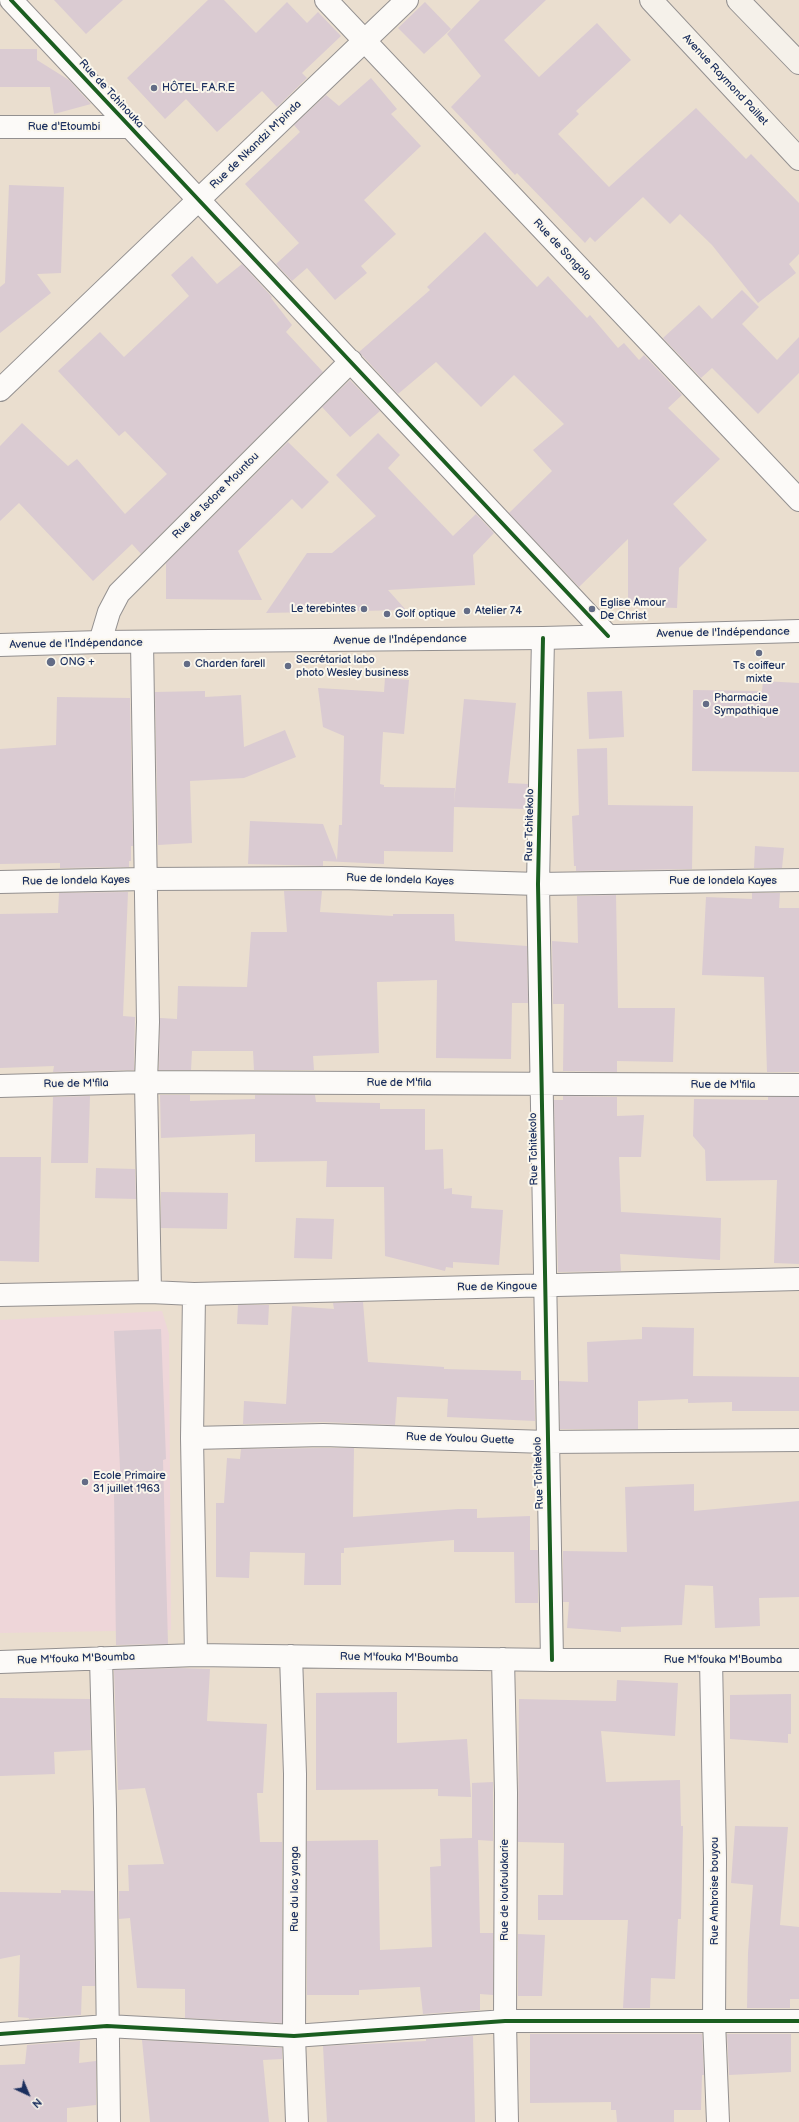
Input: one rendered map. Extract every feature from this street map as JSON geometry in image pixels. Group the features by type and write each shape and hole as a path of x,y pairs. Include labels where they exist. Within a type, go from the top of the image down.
{"main road":[{"name":"Avenue Raymond Paillet","path":"651,0 799,159"},
{"path":"742,1 799,63"}],"street":[{"name":"Rue de Tchinouka","path":"11,0 608,636"},
{"name":"Rue de Songolo","path":"326,0 799,500"},
{"name":"Rue de Nkandzi M'pinda","path":"4,382 200,200 407,0"},
{"name":"Rue d'Etoumbi","path":"0,127 129,127"},
{"name":"Rue de Isdore Mountou","path":"100,642 109,612 119,592 351,361"},
{"name":"Avenue de l'Indépendance","path":"0,645 100,642 543,638 799,631"},
{"name":"Rue Tchitekolo","path":"543,638 538,884 552,1660"},
{"path":"142,642 148,1022 146,1082 150,1292"},
{"name":"Rue de londela Kayes","path":"0,882 145,879 341,878 538,884 799,880"},
{"name":"Rue de M'fila","path":"0,1086 146,1082 799,1085"},
{"name":"Rue de Kingoue","path":"0,1295 150,1292 194,1294 799,1279"},
{"path":"194,1294 192,1438 196,1656"},
{"name":"Rue de Youlou Guette","path":"192,1438 323,1435 547,1442 799,1440"},
{"name":"Rue M'fouka M'Boumba","path":"0,1662 196,1656 552,1660 799,1660"},
{"name":"Rue du lac yanga","path":"291,1656 295,1774 294,2036 297,2122"},
{"path":"101,1658 105,1809 109,2122"},
{"name":"Rue de loufoulakarie","path":"503,1659 506,1793 504,2021 507,2122"},
{"name":"Rue Ambroise bouyou","path":"711,1660 715,1859 714,2021 718,2122"},
{"path":"0,2034 107,2026 294,2036 504,2021 799,2021"}],"shaded area":[{"name":"Ecole Primaire 31 juillet 1963","path":"162,1311 169,1334 171,1630 0,1633 0,1320"}],"building":[{"path":"54,0 123,0 86,34"},
{"path":"208,0 224,0 256,33 287,2 307,23 318,12 341,36 302,73 307,78 277,107 262,91 217,132 186,99 165,119 127,78"},
{"path":"480,0 546,0 504,40 539,77 597,23 631,60 576,111 579,114 558,134 609,187 696,108 746,159 751,154 799,203 799,254 789,264 796,273 758,303 712,245 680,214 670,224 643,197 595,242 590,237 585,243 517,173 515,175 451,107 481,76 447,34"},
{"path":"425,2 451,29 424,54 398,28"},
{"path":"0,49 37,49 37,60 69,80 91,104 54,114 50,87 0,87"},
{"path":"371,78 397,109 391,114 421,146 364,200 396,234 361,266 367,273 335,300 307,268 292,281 276,264 299,243 245,184 300,132 294,125 326,95 339,106"},
{"path":"9,185 64,187 61,273 37,274 51,293 0,333 0,287 5,283"},
{"path":"485,232 537,287 548,276 587,318 590,315 618,348 624,343 639,360 644,355 682,395 668,408 720,459 673,504 707,540 679,568 677,608 649,607 649,602 628,602 628,539 579,587 509,513 552,471 533,450 564,424 514,375 481,407 436,362 398,394 359,352 430,290 427,287"},
{"path":"192,256 217,284 242,264 272,297 271,298 292,325 286,332 323,372 141,554 132,544 93,581 19,503 0,521 0,446 22,423 68,466 77,459 125,514 167,474 125,431 119,436 58,371 100,332 124,357 189,296 171,275"},
{"path":"742,290 759,307 742,324 777,360 799,337 799,373 758,414 712,368 701,378 663,338 699,305 712,319"},
{"path":"350,380 380,411 350,437 322,407"},
{"path":"378,433 400,455 388,468 453,536 476,514 494,533 473,555 475,585 388,590 406,610 266,613 307,553 332,553 376,516 336,475"},
{"path":"288,442 329,482 302,509 292,499 238,551 262,600 166,599 166,563"},
{"path":"385,678 409,680 404,734 383,732 380,784 384,785 384,787 455,788 454,804 464,699 516,703 508,783 528,784 527,809 454,807 453,852 384,851 384,864 323,861 323,866 248,864 250,821 323,824 337,860 339,825 342,825 344,736 323,727 318,688 384,692"},
{"path":"763,681 799,683 799,772 692,771 693,690 762,691"},
{"path":"205,691 205,697 241,695 244,747 285,730 296,757 244,778 190,781 192,843 158,845 155,692"},
{"path":"622,691 624,737 589,739 587,692"},
{"path":"57,697 130,698 133,846 131,846 131,861 129,861 129,867 60,868 60,863 0,864 0,749 56,745"},
{"path":"607,748 608,805 693,806 692,869 576,871 576,866 574,866 572,816 579,815 577,749"},
{"path":"755,846 784,848 782,868 754,868"},
{"path":"284,891 322,891 320,912 393,916 393,914 454,914 455,941 527,946 528,1003 512,1003 511,1059 436,1058 437,980 377,982 379,1053 313,1056 314,1070 254,1070 253,1051 192,1051 191,1070 159,1070 160,1018 177,1019 178,986 247,987 251,932 287,932"},
{"path":"128,892 123,1016 135,1017 134,1070 53,1072 54,1066 0,1068 0,914 58,913 59,893"},
{"path":"752,893 780,893 779,908 799,908 799,1072 767,1072 764,977 702,975 706,897 752,899"},
{"path":"616,895 618,1008 675,1008 673,1062 617,1061 617,1072 563,1071 564,1004 553,1004 552,941 578,943 577,896"},
{"path":"160,1095 190,1095 190,1101 255,1099 255,1095 315,1095 316,1102 380,1103 380,1109 425,1109 425,1150 443,1149 444,1189 452,1188 452,1194 472,1196 471,1208 503,1210 499,1265 453,1262 453,1268 446,1267 445,1271 385,1256 384,1187 326,1187 327,1161 255,1162 255,1134 161,1138"},
{"path":"90,1096 88,1163 51,1163 53,1097"},
{"path":"563,1096 617,1097 617,1116 644,1115 641,1157 619,1157 621,1212 721,1218 720,1260 620,1254 621,1271 558,1272 554,1100 563,1100"},
{"path":"768,1097 799,1097 799,1264 774,1263 777,1180 706,1181 705,1150 693,1136 694,1099 768,1100"},
{"path":"0,1157 41,1157 39,1262 0,1261"},
{"path":"96,1168 135,1169 136,1199 95,1198"},
{"path":"161,1192 228,1193 227,1229 161,1228"},
{"path":"296,1218 334,1219 332,1259 294,1258"},
{"path":"363,1302 368,1362 444,1367 444,1369 521,1371 521,1380 534,1380 535,1421 447,1417 448,1399 397,1397 395,1425 323,1422 243,1424 244,1401 286,1404 292,1306 334,1309 333,1303"},
{"path":"238,1305 269,1305 268,1325 237,1324"},
{"path":"642,1327 694,1328 693,1376 799,1377 799,1411 732,1411 732,1402 688,1403 688,1399 638,1401 638,1429 560,1429 559,1381 588,1382 587,1342 642,1339"},
{"path":"161,1329 166,1459 163,1460 168,1644 116,1645 114,1492 121,1492 114,1331"},
{"path":"354,1448 353,1517 458,1509 477,1509 477,1518 530,1516 530,1550 538,1550 538,1603 515,1603 514,1552 454,1552 454,1540 344,1548 344,1553 341,1553 341,1585 304,1585 305,1553 250,1552 249,1578 216,1577 216,1503 224,1503 227,1458 240,1459 241,1449"},
{"path":"694,1484 694,1511 799,1501 799,1597 759,1598 760,1626 715,1628 713,1586 685,1585 682,1625 621,1627 621,1632 567,1628 569,1602 563,1602 563,1551 627,1552 625,1487"},
{"path":"178,1668 210,1669 207,1721 267,1724 263,1793 257,1793 260,1842 282,1842 282,2023 185,2018 185,1989 137,1988 130,1918 119,1919 119,1891 129,1891 128,1865 164,1864 145,1788 118,1790 114,1670"},
{"path":"617,1680 678,1683 675,1736 601,1731 606,1782 680,1780 681,1826 683,1826 681,1919 678,1919 675,1979 651,1978 650,2008 623,2008 628,1920 538,1920 538,1895 563,1895 564,1843 518,1842 519,1699 616,1701"},
{"path":"397,1692 397,1743 467,1739 471,1797 438,1796 438,1789 316,1790 316,1693"},
{"path":"791,1694 791,1734 788,1734 788,1743 730,1739 730,1695"},
{"path":"0,1698 90,1699 91,1750 54,1752 55,1774 0,1776"},
{"path":"493,1782 493,1841 478,1840 480,1933 493,1933 493,1995 480,1994 480,2010 423,2014 420,1987 359,1990 359,1995 307,1995 307,1841 378,1840 380,1950 432,1947 430,1867 441,1866 440,1839 472,1838 472,1783"},
{"path":"735,1826 788,1827 780,1925 799,1927 799,1999 790,1999 790,2008 747,2008 748,1953 753,1885 731,1883"},
{"path":"61,1890 94,1891 95,1986 82,1986 81,2015 29,2019 18,2017 20,1955 0,1959 0,1892 61,1893"},
{"path":"518,1934 545,1935 542,1996 518,1996"},
{"path":"530,2034 702,2034 704,2075 702,2075 701,2110 674,2110 674,2122 617,2122 616,2110 611,2110 611,2102 530,2103"},
{"path":"727,2034 791,2034 791,2072 729,2075"},
{"path":"473,2036 475,2122 327,2122 323,2046 426,2041 426,2039"},
{"path":"142,2040 282,2048 282,2059 263,2060 269,2122 150,2122"},
{"path":"80,2041 79,2063 96,2061 96,2105 67,2108 67,2122 0,2122 0,2065 25,2064 27,2045"}],"cycle path":[{"path":"11,0 608,636"},
{"path":"543,638 538,884 552,1660"},
{"path":"0,2034 107,2026 294,2036 505,2021 799,2021"}],"place":[{"name":"HÔTEL F.A.R.E","path":"154,88"},
{"name":"Le terebintes","path":"364,609"},
{"name":"Eglise Amour De Christ","path":"592,609"},
{"name":"Atelier 74","path":"467,611"},
{"name":"Golf optique","path":"387,614"},
{"name":"Ts coiffeur mixte","path":"759,653"},
{"name":"ONG +","path":"51,662"},
{"name":"Charden farell","path":"187,664"},
{"name":"Secrétariat labo photo Wesley business","path":"288,666"},
{"name":"Pharmacie Sympathique","path":"706,704"},
{"name":"Ecole Primaire 31 juillet 1963","path":"85,1482"}]}
